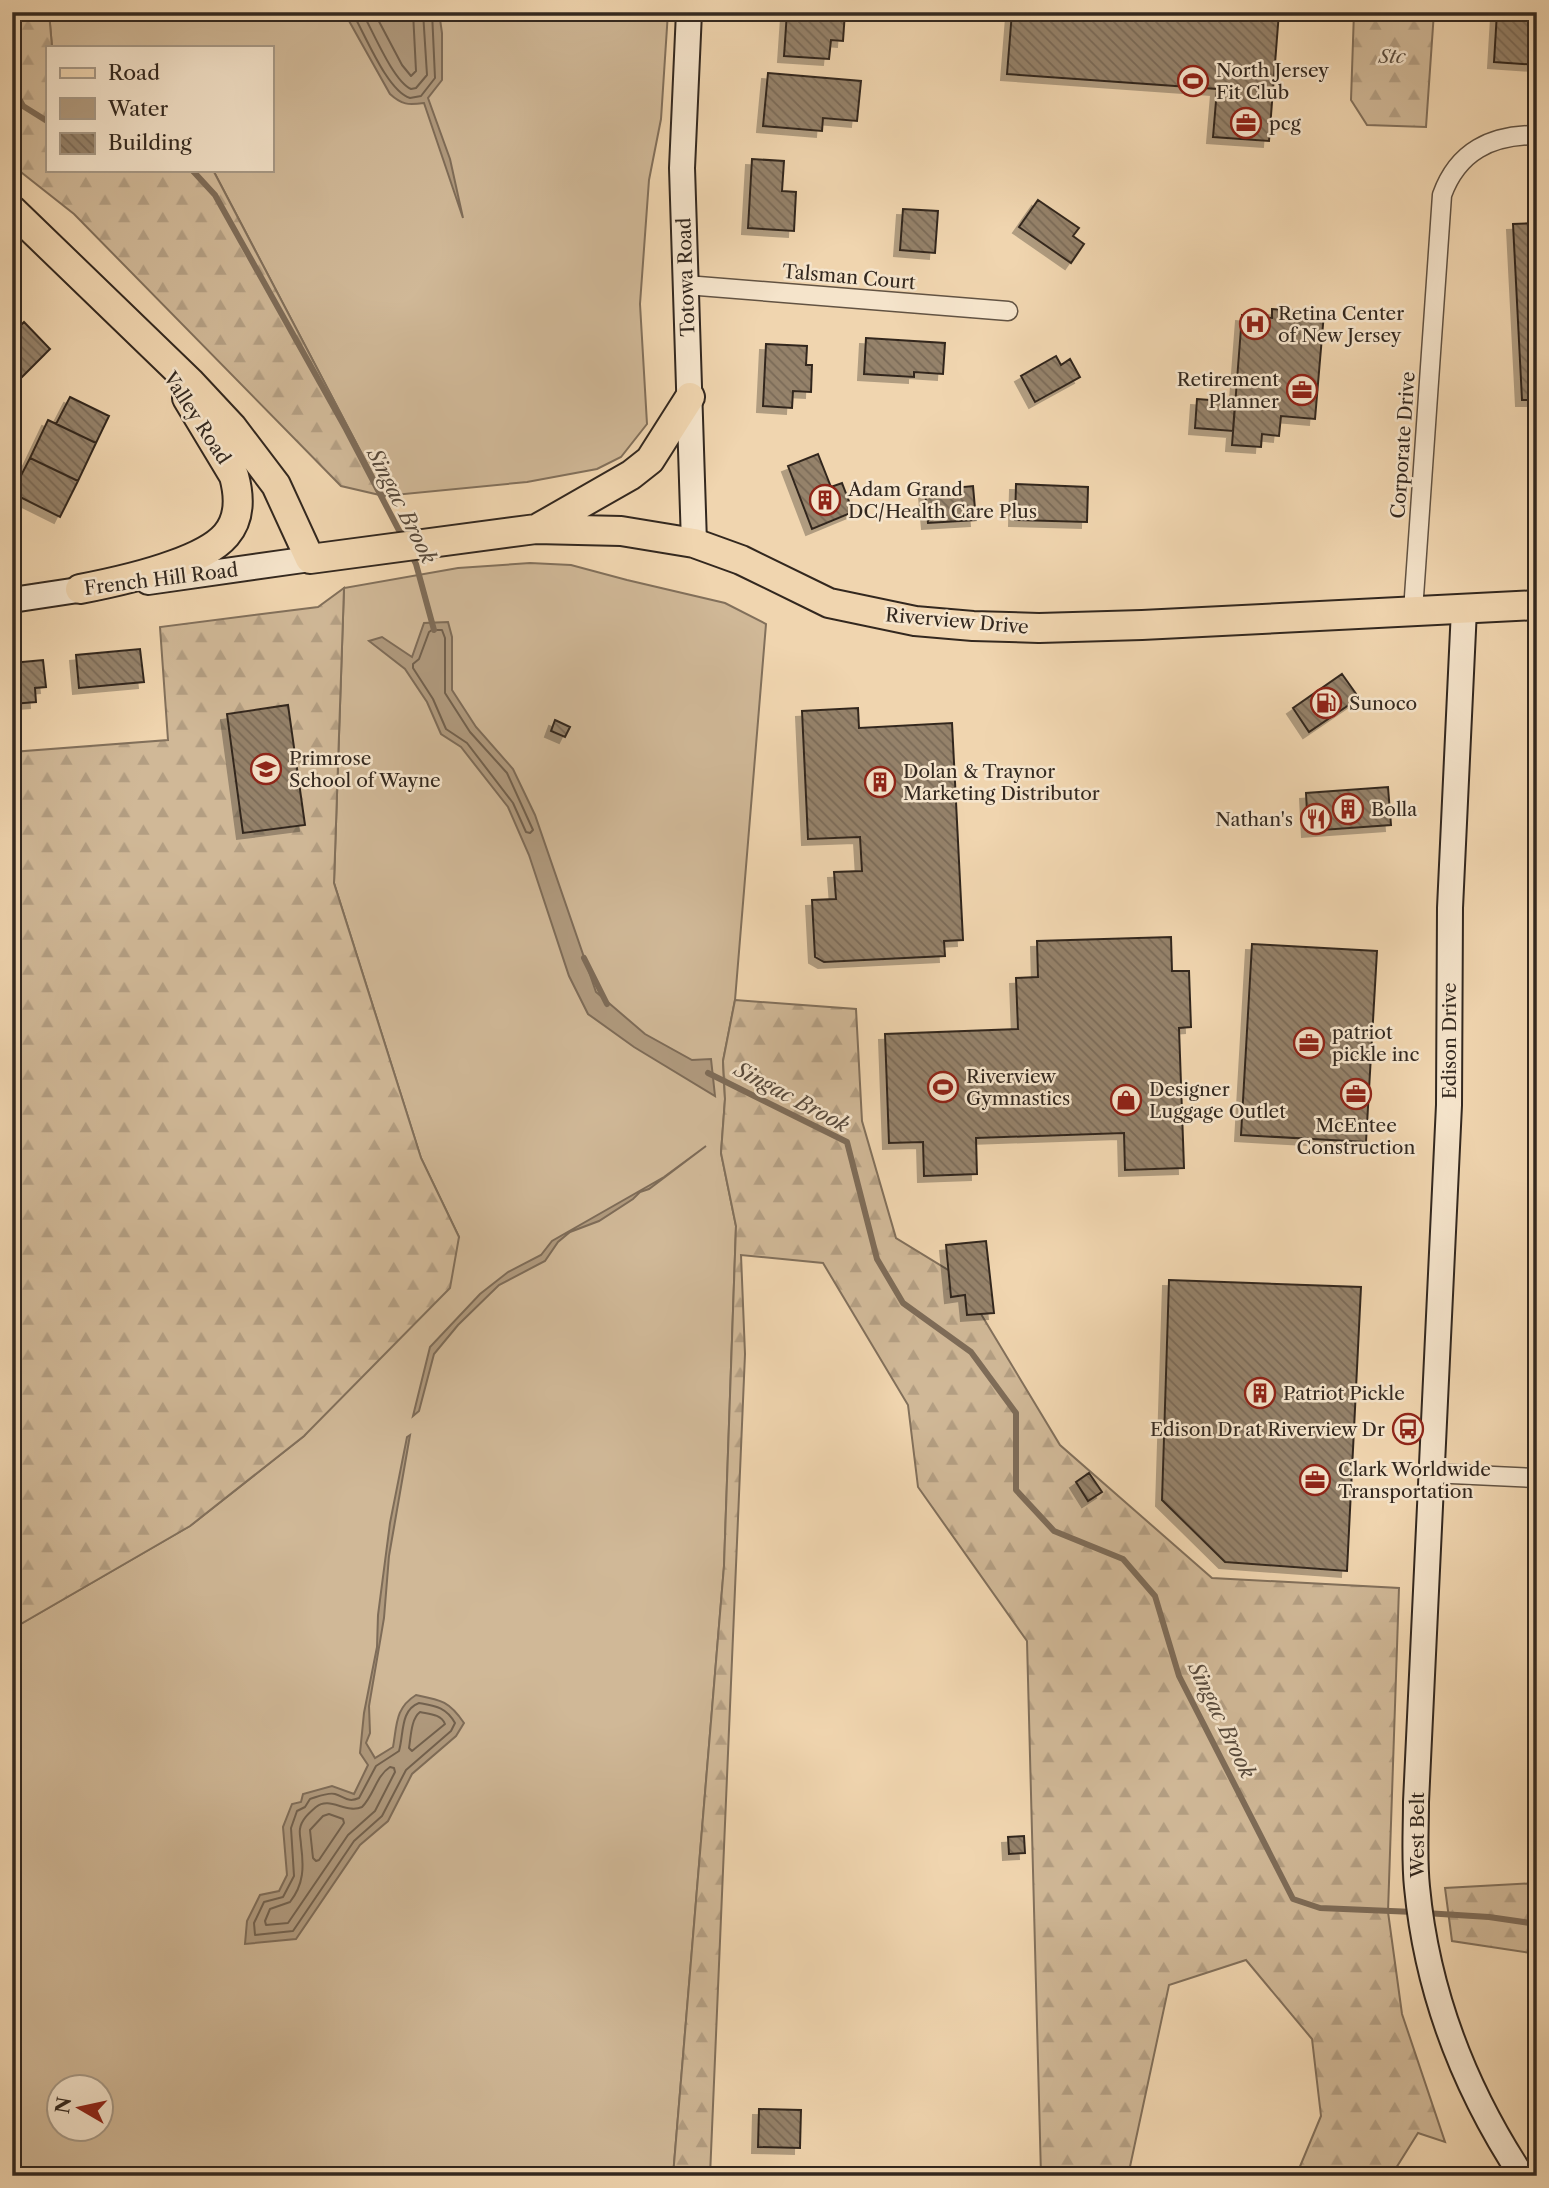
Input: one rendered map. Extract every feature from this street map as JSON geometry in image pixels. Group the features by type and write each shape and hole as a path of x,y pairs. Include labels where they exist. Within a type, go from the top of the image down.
{"main road":[{"name":"Totowa Road","path":"690,12 682,168 694,542"},
{"name":"Valley Road","path":"12,210 190,382 232,427 276,485 310,559"},
{"name":"Valley Road","path":"80,589 160,570 205,553 227,535 238,508 238,489 226,460 197,411 125,319"},
{"path":"531,530 631,474 650,460 690,397"},
{"name":"Riverview Drive","path":"310,559 531,530 621,531 694,542 741,560 787,585 829,603 915,621 973,626 1039,628 1142,625 1537,606"},
{"name":"French Hill Road","path":"12,600 310,559"},
{"name":"Edison Drive","path":"1430,1473 1449,1105 1450,908 1464,609"},
{"name":"West Belt","path":"1430,1473 1416,1802 1417,1884 1424,1941 1432,1978 1456,2054 1489,2123 1522,2176"}],"street":[{"name":"Corporate Drive","path":"1413,611 1442,195 1448,176 1456,165 1473,151 1493,141 1516,135 1537,135"},
{"name":"Talsman Court","path":"687,285 1008,311"},
{"path":"1430,1473 1537,1478"}],"green space":[{"path":"12,12 49,12 52,46 46,46 46,172 214,172 384,496 341,486 74,214 12,165"},
{"path":"49,12 668,12 661,119 649,180 640,304 647,424 621,457 597,469 527,482 384,496 214,172 273,172 273,46 52,46"},
{"name":"Stc","path":"1354,12 1434,12 1426,127 1367,125 1351,100"},
{"path":"530,563 571,565 725,603 766,624 735,1000 723,1061 725,1099 721,1153 736,1226 724,1566 673,2176 12,2176 12,1629 190,1526 304,1436 459,1237 421,1158 334,883 344,588 458,568"},
{"path":"344,588 334,883 421,1158 459,1237 450,1288 304,1436 190,1526 12,1629 12,752 168,740 160,627 318,607"},
{"path":"735,1000 856,1009 862,1121 896,1238 958,1276 1060,1445 1212,1578 1399,1588 1388,1912 1402,2014 1445,2142 1418,2133 1391,2176 1296,2176 1321,2116 1312,2039 1246,1960 1169,1985 1128,2176 1041,2176 1027,1641 918,1487 908,1405 823,1263 741,1255 745,1354 710,2176 673,2176 724,1566 736,1226 721,1153 725,1099 723,1061"},
{"path":"1537,1883 1537,1954 1452,1941 1445,1888"}],"water":[{"path":"344,12 439,12 442,80 428,98 450,159 463,218 424,103 406,103 390,94"},
{"path":"448,622 452,637 452,690 476,727 513,769 535,815 596,992 645,1034 692,1060 711,1059 715,1096 634,1047 588,1014 569,976 529,855 508,807 461,747 441,734 427,702 405,669 369,641 382,637 412,657 424,623"},
{"path":"706,1146 649,1189 640,1192 599,1221 570,1232 558,1242 545,1261 499,1285 458,1325 434,1354 419,1411 413,1416 430,1347 480,1294 508,1272 541,1255 552,1241 664,1177"},
{"path":"410,1435 389,1556 384,1618 369,1706 370,1733 366,1743 375,1758 393,1747 401,1711 416,1695 444,1703 454,1710 464,1723 456,1736 412,1774 388,1821 360,1845 296,1939 245,1944 247,1921 260,1895 279,1891 287,1875 283,1827 292,1804 301,1802 303,1794 332,1786 354,1794 368,1765 360,1753 364,1713 377,1647 378,1615 390,1523 407,1437"}],"building":[{"path":"787,12 845,12 843,41 831,40 829,59 784,56"},
{"name":"North Jersey Fit Club","path":"1012,12 1279,12 1269,141 1213,137 1217,89 1007,74"},
{"path":"1497,12 1537,12 1537,65 1494,62"},
{"path":"768,73 861,81 857,121 823,118 822,131 763,126"},
{"path":"752,159 784,161 782,191 796,192 794,231 748,228"},
{"path":"1038,200 1079,228 1073,236 1084,244 1071,263 1019,227"},
{"path":"903,209 938,211 935,253 900,250"},
{"path":"1537,223 1537,400 1522,400 1513,224"},
{"path":"1272,309 1324,313 1315,419 1281,416 1279,436 1262,434 1261,447 1232,445 1242,315 1272,318"},
{"path":"24,322 50,349 15,384 12,382 12,334"},
{"path":"866,338 945,343 943,374 914,372 914,377 864,374"},
{"path":"766,344 807,346 806,365 812,365 811,392 793,391 792,408 763,406"},
{"path":"1056,356 1061,365 1070,359 1080,377 1035,402 1021,376"},
{"path":"70,397 109,416 96,443 56,424"},
{"path":"1197,399 1235,402 1233,431 1195,428"},
{"path":"48,420 96,443 78,481 30,458"},
{"name":"Adam Grand DC/Health Care Plus","path":"818,454 831,487 842,483 853,512 812,529 788,466"},
{"path":"30,458 78,481 60,517 12,493"},
{"path":"1016,484 1088,487 1087,522 1015,520"},
{"path":"973,486 976,520 928,523 925,491"},
{"path":"140,649 144,682 79,688 76,655"},
{"path":"43,660 46,687 35,688 36,702 12,704 12,663"},
{"name":"Sunoco","path":"1342,674 1359,698 1309,732 1293,708"},
{"name":"Primrose School of Wayne","path":"288,705 305,825 243,833 227,714"},
{"name":"Dolan & Traynor Marketing Distributor","path":"858,708 859,728 952,723 963,940 944,941 945,956 824,962 815,957 812,900 836,899 834,872 862,871 860,837 808,839 802,711"},
{"path":"555,720 570,727 565,737 551,731"},
{"name":"Bolla","path":"1388,787 1391,825 1308,831 1306,793"},
{"path":"1171,937 1172,971 1189,971 1191,1027 1179,1028 1184,1168 1125,1170 1124,1133 976,1138 977,1174 924,1176 923,1142 889,1143 885,1034 1018,1029 1016,978 1038,977 1037,941"},
{"name":"patriot pickle inc","path":"1252,944 1377,951 1366,1142 1241,1135"},
{"path":"986,1241 994,1313 967,1315 965,1295 951,1297 946,1245"},
{"name":"Patriot Pickle","path":"1169,1280 1361,1287 1347,1571 1225,1562 1162,1500"},
{"path":"1089,1473 1102,1492 1088,1501 1076,1482"},
{"path":"1024,1836 1025,1853 1009,1854 1008,1837"},
{"path":"759,2109 801,2110 800,2148 758,2147"}],"waterway":[{"name":"Singac Brook","path":"12,86 23,106 46,120"},
{"name":"Singac Brook","path":"194,172 215,195 346,429 403,538"},
{"name":"Singac Brook","path":"411,554 434,630"},
{"name":"Singac Brook","path":"584,958 607,1004"},
{"name":"Singac Brook","path":"708,1073 847,1142 877,1259 903,1303 971,1352 1016,1413 1016,1490 1054,1531 1123,1559 1155,1596 1179,1676 1293,1899 1320,1908 1414,1912"},
{"name":"Singac Brook","path":"1425,1913 1489,1917 1537,1924"}],"place":[{"name":"North Jersey Fit Club","path":"1193,81"},
{"name":"pcg","path":"1246,123"},
{"name":"Retina Center of New Jersey","path":"1255,324"},
{"name":"Retirement Planner","path":"1302,390"},
{"name":"Adam Grand DC/Health Care Plus","path":"825,500"},
{"name":"Sunoco","path":"1326,703"},
{"name":"Primrose School of Wayne","path":"266,769"},
{"name":"Dolan & Traynor Marketing Distributor","path":"880,782"},
{"name":"Bolla","path":"1348,809"},
{"name":"Nathan's","path":"1316,819"},
{"name":"patriot pickle inc","path":"1309,1043"},
{"name":"Riverview Gymnastics","path":"943,1087"},
{"name":"McEntee Construction","path":"1356,1094"},
{"name":"Designer Luggage Outlet","path":"1126,1100"},
{"name":"Patriot Pickle","path":"1260,1393"},
{"name":"Edison Dr at Riverview Dr","path":"1408,1429"},
{"name":"Clark Worldwide Transportation","path":"1315,1480"}]}
